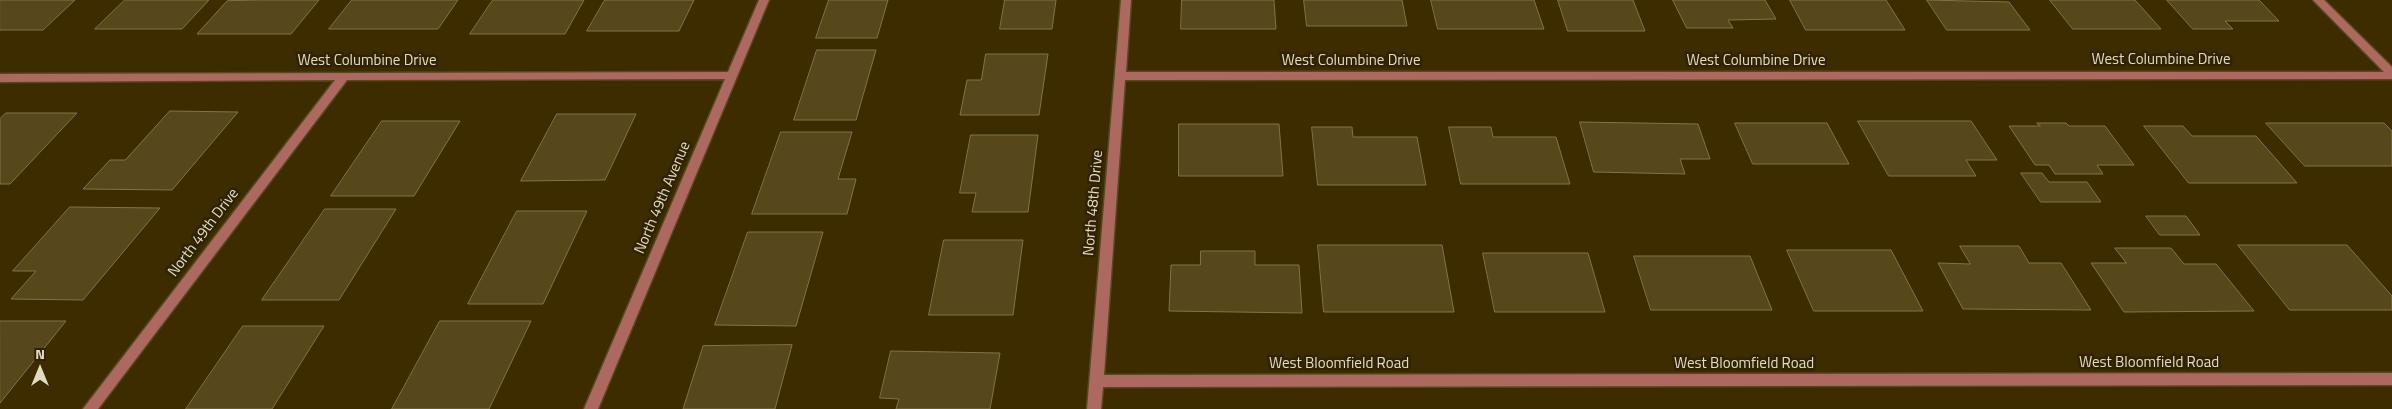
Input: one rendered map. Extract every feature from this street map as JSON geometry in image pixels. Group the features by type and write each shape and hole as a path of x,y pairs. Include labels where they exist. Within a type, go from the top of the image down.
{"street":[{"name":"North 49th Avenue","path":"591,409 764,0"},
{"name":"North 48th Drive","path":"1094,409 1126,0"},
{"path":"2318,0 2392,74"},
{"name":"West Columbine Drive","path":"1121,76 2392,74"},
{"name":"West Columbine Drive","path":"0,78 733,75"},
{"name":"North 49th Drive","path":"90,409 344,76"},
{"name":"West Bloomfield Road","path":"1096,381 2392,379"}],"building":[{"path":"0,0 75,0 43,30 0,30"},
{"path":"125,0 209,0 182,29 95,29"},
{"path":"319,0 291,34 197,34 227,1"},
{"path":"352,0 458,0 438,29 329,29"},
{"path":"493,0 584,0 565,34 470,34"},
{"path":"605,0 694,0 679,31 587,31"},
{"path":"829,0 888,0 877,38 816,38"},
{"path":"1005,0 1056,0 1052,29 1000,29"},
{"path":"1182,0 1274,0 1276,29 1181,29"},
{"path":"1304,0 1402,0 1407,26 1307,26"},
{"path":"1431,0 1534,0 1544,29 1438,29"},
{"path":"1558,0 1633,0 1645,31 1568,31"},
{"path":"1673,0 1765,0 1776,19 1728,20 1733,28 1687,28"},
{"path":"1790,0 1886,0 1905,30 1806,30"},
{"path":"1927,0 2009,2 2030,30 1947,30"},
{"path":"2050,0 2135,0 2161,29 2073,29"},
{"path":"2167,0 2259,0 2279,21 2225,21 2233,29 2193,29"},
{"path":"817,50 876,50 856,120 794,120"},
{"path":"986,54 1048,54 1039,115 960,115 967,80 981,80"},
{"path":"170,111 238,112 172,190 83,189 110,160 125,160"},
{"path":"6,113 77,113 10,184 0,184 0,119"},
{"path":"557,114 636,114 605,180 521,181"},
{"path":"382,121 460,121 414,196 331,196"},
{"path":"1858,121 1971,121 1997,160 1966,160 1976,176 1889,176"},
{"path":"1580,122 1698,124 1710,159 1680,159 1685,174 1594,172"},
{"path":"1735,123 1827,123 1849,164 1753,164"},
{"path":"2037,123 2066,123 2069,126 2105,126 2134,165 2097,165 2103,174 2055,174 2049,165 2035,165 2009,126 2040,126"},
{"path":"2266,123 2384,123 2392,131 2392,166 2305,166"},
{"path":"1179,124 1279,124 1283,176 1179,176"},
{"path":"2144,126 2183,126 2192,136 2256,136 2297,183 2189,183"},
{"path":"1312,127 1352,127 1353,137 1417,137 1426,185 1318,185"},
{"path":"1449,127 1491,127 1493,137 1556,137 1570,184 1461,184"},
{"path":"781,132 852,132 838,179 856,179 847,214 752,214"},
{"path":"971,135 1038,135 1028,212 972,212 976,193 960,193"},
{"path":"2021,173 2042,173 2049,182 2087,182 2101,202 2041,202"},
{"path":"70,207 160,208 83,300 11,299 36,271 13,271"},
{"path":"325,209 396,209 339,300 262,300"},
{"path":"517,211 587,211 543,304 468,304"},
{"path":"2146,216 2186,216 2200,235 2160,235"},
{"path":"748,232 823,232 796,326 715,325"},
{"path":"944,240 1023,240 1013,315 929,315"},
{"path":"1318,245 1442,245 1454,312 1324,312"},
{"path":"2238,245 2347,245 2392,296 2392,310 2290,310"},
{"path":"1960,246 2019,246 2029,263 2061,263 2091,310 1963,309 1938,263 1970,264"},
{"path":"2115,248 2171,248 2184,264 2216,264 2254,311 2124,312 2091,263 2126,263"},
{"path":"1787,250 1891,250 1923,311 1814,311"},
{"path":"1201,251 1255,251 1255,265 1299,265 1302,313 1169,311 1171,265 1200,265"},
{"path":"1483,253 1588,253 1605,312 1495,312"},
{"path":"1634,256 1750,256 1772,310 1651,310"},
{"path":"0,321 66,321 0,403"},
{"path":"440,321 531,321 489,409 392,409"},
{"path":"243,326 324,326 272,409 186,409"},
{"path":"792,345 775,409 683,409 703,346"},
{"path":"891,351 1000,353 990,409 896,409 899,399 880,398"}]}
